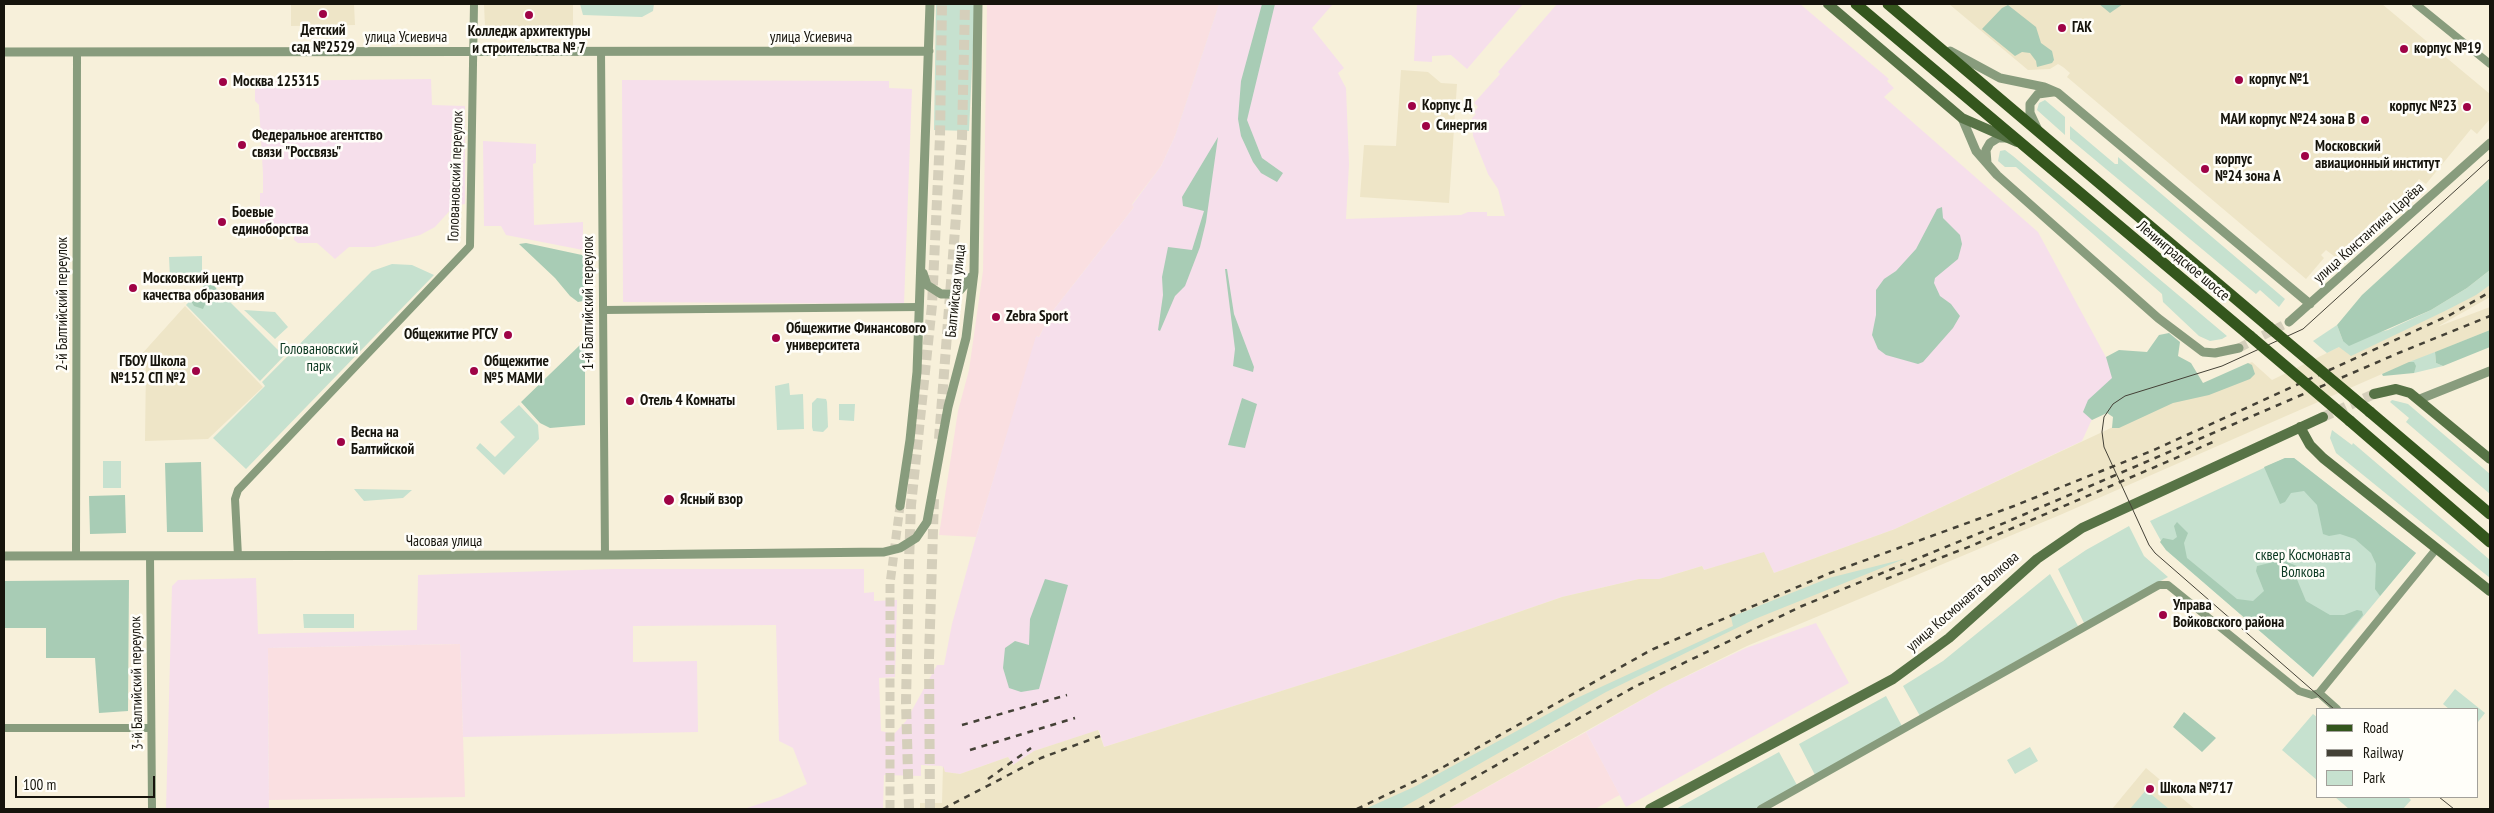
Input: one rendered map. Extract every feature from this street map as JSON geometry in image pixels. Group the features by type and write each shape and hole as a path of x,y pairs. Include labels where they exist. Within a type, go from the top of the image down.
{"main road":[{"path":"1828,4 1962,118 2019,142"},
{"name":"Ленинградское шоссе","path":"1856,4 2250,336 2490,542"},
{"name":"Ленинградское шоссе","path":"1888,4 2490,514"},
{"path":"2374,394 2396,389 2410,393 2490,459"},
{"name":"улица Космонавта Волкова","path":"1650,809 1893,679 1942,643 2037,559 2082,528 2323,417"},
{"path":"2300,427 2310,445 2323,458 2490,591"}],"street":[{"name":"Головановский переулок","path":"238,556 235,499 238,490 470,246 474,4"},
{"path":"900,506 910,440 919,307 930,4"},
{"name":"Балтийская улица","path":"884,552 900,548 916,538 927,522 948,407 966,338 974,272 978,4"},
{"path":"2416,4 2490,64"},
{"path":"1930,40 2000,78 2044,87 2058,93 2310,304"},
{"name":"1-й Балтийский переулок","path":"601,51 605,555"},
{"name":"улица Усиевича","path":"4,52 929,51"},
{"name":"2-й Балтийский переулок","path":"76,556 77,52"},
{"path":"2040,133 2030,113 2030,104 2038,94 2058,93"},
{"path":"1962,118 1976,151 1992,169 2158,318 2197,350 2215,353 2239,348"},
{"path":"1992,169 1986,159 1986,150 1994,140 2006,138"},
{"name":"улица Константина Царёва","path":"2289,322 2490,144"},
{"path":"921,266 927,286 941,294 952,294 960,290 967,284 974,272"},
{"path":"603,310 919,307"},
{"path":"2420,400 2490,371"},
{"path":"1761,809 2159,585 2168,585 2298,691 2312,695 2319,693 2437,548"},
{"name":"Часовая улица","path":"4,556 605,555 884,552"},
{"name":"3-й Балтийский переулок","path":"150,556 152,809"},
{"path":"2319,693 2336,708"},
{"path":"4,728 151,728"}],"shaded area":[{"name":"Детский сад №2529","path":"291,4 354,4 355,25 291,26"},
{"name":"Колледж архитектуры и строительства № 7","path":"484,4 573,4 573,27 485,27"},
{"path":"987,4 1219,4 1175,136 1161,166 1132,204 1134,207 1051,313 1039,337 1037,336 976,537 939,535 958,411 969,370 983,271"},
{"path":"1219,4 1333,4 1312,28 1344,68 1338,73 1346,88 1349,164 1346,219 1461,215 1468,212 1487,212 1487,216 1505,216 1498,189 1488,174 1473,136 1472,118 1476,114 1474,112 1478,107 1474,103 1500,74 1498,72 1557,4 1800,4 1889,79 1887,81 1894,88 1884,97 2038,232 2120,383 2104,393 2082,441 1895,529 1774,573 1764,553 1704,570 1702,566 1659,579 1639,579 1562,597 1392,656 1104,747 1099,730 1034,751 1013,765 1008,757 960,774 945,772 942,766 921,765 921,776 884,775 883,809 744,809 780,797 807,784 793,748 779,741 776,625 633,626 633,662 697,661 698,732 463,737 460,644 268,648 269,809 166,809 172,586 178,580 256,578 258,634 417,630 418,575 612,569 864,569 864,593 874,592 874,601 897,600 895,677 879,678 881,731 894,734 906,721 937,665 944,665 952,624 976,537 1036,336 1039,337 1051,313 1134,207 1132,205 1161,166 1175,136"},
{"path":"1417,4 1523,4 1467,69 1451,55 1432,56 1432,62 1414,61"},
{"name":"Московский авиационный институт","path":"1949,4 2382,4 2490,94 2490,119 2477,134 2471,129 2426,184 2419,179 2378,228 2371,222 2339,260 2326,250 2321,255 2324,258 2306,279 2067,77 2070,73 2063,67 2058,64 2050,69 2028,70"},
{"name":"Синергия","path":"1401,70 1428,72 1441,83 1457,84 1449,203 1360,197 1364,145 1396,146"},
{"path":"431,79 432,105 465,106 465,204 454,206 435,227 420,235 374,247 349,247 335,259 317,243 298,243 294,240 294,227 264,228 260,223 260,193 263,193 263,174 259,105 255,101 255,81"},
{"path":"622,80 889,81 889,88 912,89 904,304 623,302"},
{"path":"483,141 536,144 536,163 533,164 534,225 583,222 583,250 506,235 501,226 484,226"},
{"path":"2490,285 2490,297 2437,327 2490,307 2490,330 2382,374 2060,515 1747,646 1664,687 1448,809 920,809 920,803 942,803 943,766 945,772 960,774 1008,757 1013,765 1034,751 1098,730 1104,747 1392,656 1562,597 1639,579 1659,579 1702,566 1704,570 1764,552 1774,573 1895,529 2252,362 2272,380 2339,347 2447,310"},
{"name":"ГБОУ Школа №152 СП №2","path":"185,306 263,387 208,439 145,441 146,364 140,356"},
{"path":"1816,623 1849,683 1626,807 1586,732 1664,687 1746,648"},
{"path":"460,644 465,797 269,800 268,648"},
{"path":"1586,732 1620,795 1595,809 1448,809"},
{"name":"Школа №717","path":"2146,768 2195,809 2112,809"}],"green space":[{"path":"580,4 654,4 653,11 642,17 583,15"},
{"path":"936,4 975,4 969,131 934,130"},
{"path":"1262,4 1275,4 1247,120 1262,158 1283,173 1277,182 1261,173 1253,162 1241,136 1238,119 1241,81"},
{"path":"2099,4 2123,4 2110,13"},
{"path":"2008,5 2036,27 2041,43 2052,51 2054,60 2052,63 2037,67 2036,61 2030,53 2022,52 2015,56 1982,29 2002,8"},
{"path":"2045,100 2065,117 2065,135 2037,110 2039,103"},
{"path":"2070,126 2115,164 2118,164 2118,157 2285,299 2279,307 2260,290 2256,294 2070,139"},
{"path":"1218,137 1206,222 1200,247 1185,286 1175,296 1160,331 1158,330 1163,295 1162,277 1168,247 1192,250 1204,211 1183,206 1182,197"},
{"path":"2005,150 2227,336 2210,341 2199,336 2163,302 2162,294 2016,167 2005,167 1998,161 2000,151"},
{"path":"2490,178 2490,270 2467,288 2431,310 2349,346 2343,341 2337,325 2362,295"},
{"path":"1942,207 1943,218 1960,235 1962,244 1958,259 1935,278 1934,283 1940,296 1951,304 1960,316 1953,328 1923,362 1918,364 1886,355 1878,349 1872,335 1876,315 1876,290 1884,279 1896,271 1916,249 1937,209"},
{"path":"526,243 582,255 587,262 583,301 578,302 570,296 555,278 519,244"},
{"path":"202,256 202,278 170,278 169,257"},
{"name":"Головановский парк","path":"392,264 412,265 434,275 246,469 213,438 265,386 262,382 372,271"},
{"path":"1225,269 1227,269 1234,314 1254,367 1253,372 1233,366 1235,349"},
{"path":"2490,270 2490,285 2476,295 2351,356 2339,347 2327,353 2313,341 2337,325 2343,341 2388,330 2431,310 2467,288"},
{"path":"209,281 284,356 260,381 186,305"},
{"path":"206,283 211,283 216,288 216,292 208,298 203,309 194,306 191,301"},
{"path":"244,310 275,312 288,327 275,339"},
{"path":"2490,330 2490,347 2443,366 2436,363 2435,352"},
{"path":"2169,333 2180,342 2178,356 2191,363 2203,383 2248,363 2252,365 2255,374 2250,379 2209,395 2173,403 2119,428 2112,428 2113,417 2107,413 2092,420 2083,412 2088,400 2112,378 2106,357 2119,350 2147,352 2159,335"},
{"path":"580,345 585,349 585,425 550,428 540,423 521,402"},
{"path":"2435,352 2436,363 2443,366 2414,373 2414,362 2409,362"},
{"path":"2409,362 2414,362 2416,366 2414,373 2383,376 2382,374"},
{"path":"789,383 790,395 803,394 804,429 777,430 775,386"},
{"path":"817,398 826,399 827,402 828,427 823,432 813,431 812,427 812,403"},
{"path":"1242,398 1257,404 1245,448 1228,445"},
{"path":"2392,400 2408,404 2490,474 2490,494 2406,422 2409,418 2390,402"},
{"path":"839,404 855,404 854,421 839,420"},
{"path":"519,405 538,425 539,439 504,475 476,448 480,443 495,457 515,437 500,422"},
{"path":"2332,430 2352,445 2353,443 2490,560 2490,578 2336,453 2330,438"},
{"name":"сквер Космонавта Волкова","path":"2285,458 2294,458 2416,553 2313,677 2166,550 2150,521"},
{"path":"2285,458 2294,458 2416,553 2380,596 2375,589 2376,564 2371,553 2355,539 2340,534 2329,536 2323,534 2317,505 2304,491 2291,493 2285,502 2280,504 2264,467"},
{"path":"103,461 121,461 121,488 103,488"},
{"path":"201,462 203,532 167,532 165,463"},
{"path":"354,489 412,490 403,498 364,501"},
{"path":"125,495 126,533 90,534 89,496"},
{"path":"2177,522 2188,533 2184,543 2187,558 2237,599 2253,601 2264,591 2256,571 2257,566 2282,560 2297,566 2296,577 2306,601 2330,615 2344,615 2357,610 2362,611 2363,615 2313,677 2166,550 2160,542 2163,538 2173,540 2177,537 2174,526"},
{"path":"2129,526 2144,556 2168,577 2084,623 2058,569 2086,550"},
{"path":"1904,559 1755,619 1606,692 1400,809 1365,809 1416,786 1577,698 1733,626 1731,617 1829,578"},
{"path":"2050,574 2078,626 1920,716 1903,686 1943,661"},
{"path":"1045,579 1068,585 1039,689 1021,692 1009,688 1003,668 1005,648 1015,641 1029,645 1030,619"},
{"path":"129,580 128,711 99,713 95,658 46,658 46,628 4,628 4,581"},
{"path":"303,614 354,614 354,628 304,628"},
{"path":"2455,689 2479,708 2448,708 2443,704"},
{"path":"1886,696 1903,728 1815,775 1799,744"},
{"path":"2479,708 2485,713 2479,721"},
{"path":"2184,712 2216,738 2202,752 2173,727"},
{"path":"2313,714 2316,716 2316,779 2282,750"},
{"path":"2030,747 2038,761 2015,774 2007,760"},
{"path":"1779,752 1798,787 1757,809 1676,809"},
{"path":"2146,790 2169,809 2130,809"},
{"path":"2336,798 2409,798 2411,800 2403,809 2349,809"}],"tunnel":[{"path":"909,809 906,702 911,505 932,305 940,137 942,4"},
{"path":"939,439 962,138 965,4"},
{"path":"2239,348 2289,322"},
{"path":"2323,417 2374,394"},
{"path":"930,809 929,658 934,498"},
{"path":"890,809 890,584 900,506"}],"tram line":[{"path":"2333,708 2155,553 2149,545 2104,447 2102,432 2104,417 2113,404 2125,396 2222,366 2303,329 2490,159"},
{"path":"2440,798 2454,809"}],"railway":[{"path":"1357,809 1438,770 1651,650 1830,573 2014,506 2154,450 2450,315 2490,292"},
{"path":"1419,809 1634,687 1802,606 2009,521 2401,352 2490,316"},
{"path":"1886,579 1971,546 2213,442"},
{"path":"962,725 1067,695"},
{"path":"970,750 1075,718"},
{"path":"943,809 1041,758 1100,736"},
{"path":"988,779 1031,748"}],"place":[{"name":"Детский сад №2529","path":"323,14"},
{"name":"Колледж архитектуры и строительства № 7","path":"529,15"},
{"name":"ГАК","path":"2062,28"},
{"name":"корпус №19","path":"2404,49"},
{"name":"корпус №1","path":"2239,80"},
{"name":"Москва 125315","path":"223,82"},
{"name":"Корпус Д","path":"1412,106"},
{"name":"корпус №23","path":"2467,107"},
{"name":"МАИ корпус №24 зона В","path":"2365,120"},
{"name":"Синергия","path":"1426,126"},
{"name":"Федеральное агентство связи \"Россвязь\"","path":"242,145"},
{"name":"Московский авиационный институт","path":"2305,156"},
{"name":"корпус №24 зона А","path":"2205,169"},
{"name":"Боевые единоборства","path":"222,222"},
{"name":"Московский центр качества образования","path":"133,288"},
{"name":"Zebra Sport","path":"996,317"},
{"name":"Общежитие РГСУ","path":"508,335"},
{"name":"Общежитие Финансового университета","path":"776,338"},
{"name":"ГБОУ Школа №152 СП №2","path":"196,371"},
{"name":"Общежитие №5 МАМИ","path":"474,371"},
{"name":"Отель 4 Комнаты","path":"630,401"},
{"name":"Весна на Балтийской","path":"341,442"},
{"name":"Ясный взор","path":"669,500"},
{"name":"Управа Войковского района","path":"2163,615"},
{"name":"Школа №717","path":"2150,789"}]}
